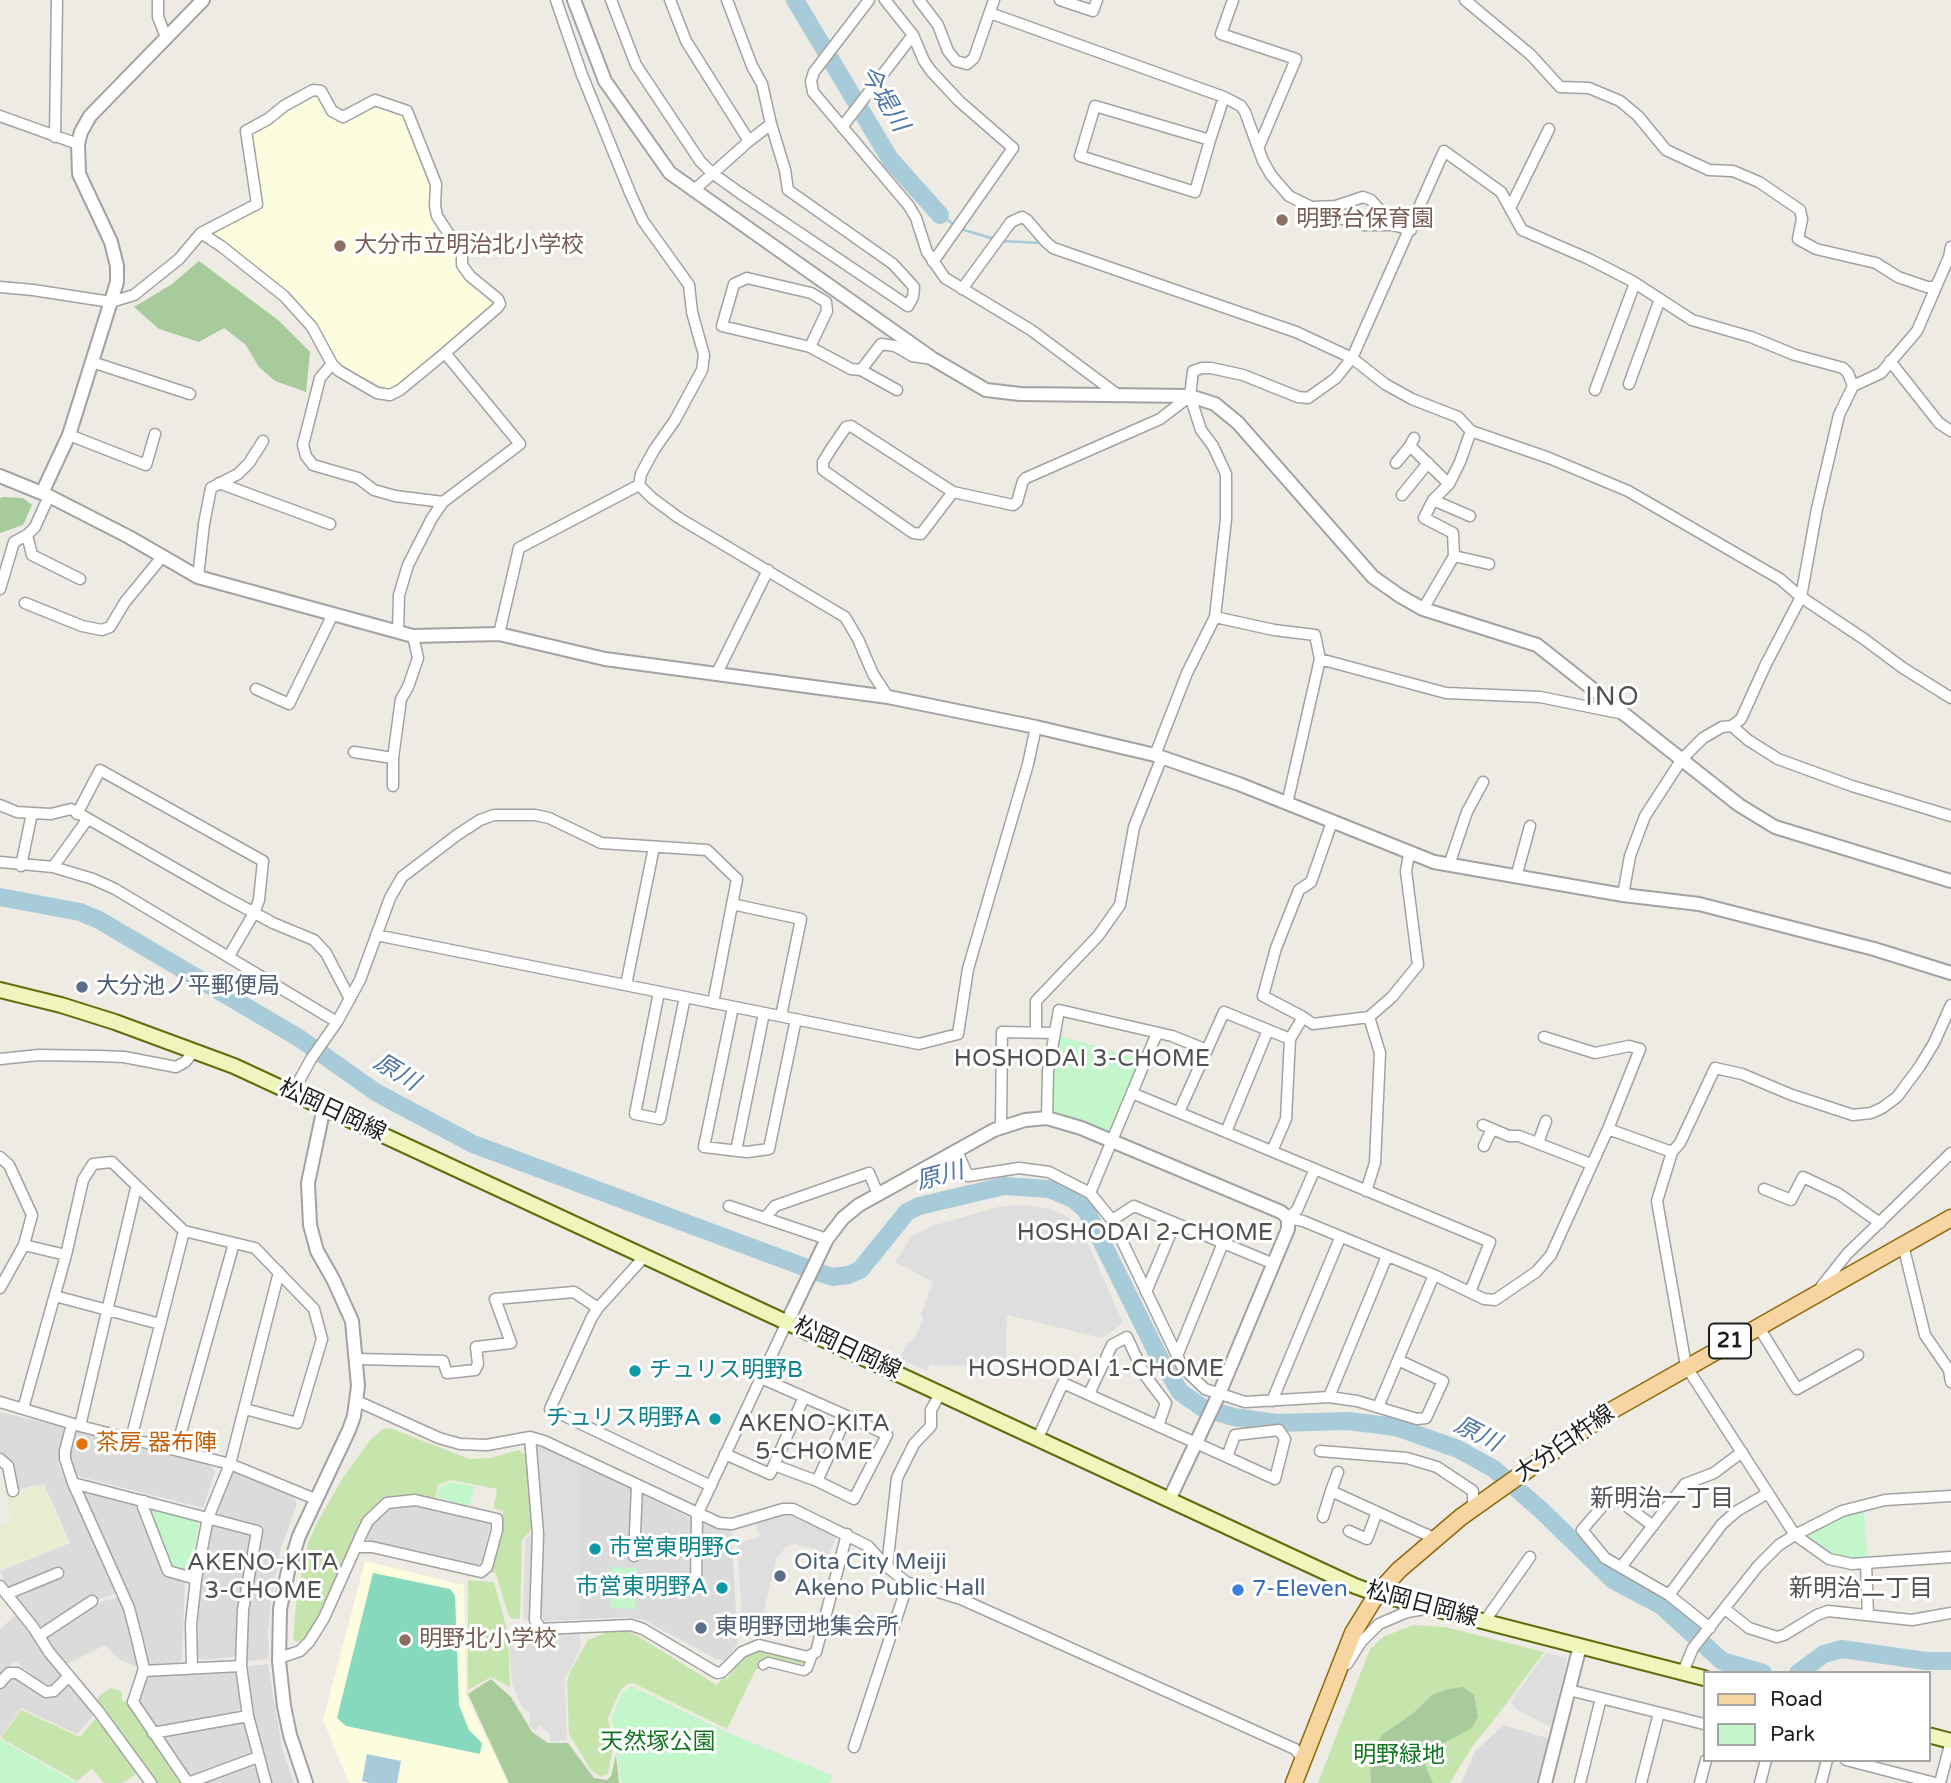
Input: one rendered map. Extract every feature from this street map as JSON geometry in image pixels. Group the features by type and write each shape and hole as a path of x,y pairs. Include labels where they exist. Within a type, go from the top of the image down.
{"main road":[{"name":"松岡日岡線","path":"0,990 61,1005 195,1050 293,1092 1354,1586 1702,1677"},
{"name":"大分臼杵線","path":"1294,1783 1353,1633 1377,1594 1399,1570 1473,1509 1609,1412 1951,1217"},
{"path":"1930,1736 1951,1741"}],"street":[{"path":"55,137 57,0"},
{"path":"158,0 158,17 166,37"},
{"path":"0,589 13,542 27,535 35,527 69,435 117,282 117,266 111,242 79,174 78,144 90,116 203,0"},
{"path":"499,634 519,548 639,485 654,450 675,421 702,370 704,355 692,312 689,285 643,221 582,75 556,0"},
{"path":"574,0 605,80 670,173 933,359 986,390 1020,394 1190,396 1215,404 1238,423 1373,577 1423,609 1537,645 1739,805 1775,827 1951,881"},
{"path":"611,0 636,65 700,161 712,173 908,306 914,298 914,287 893,264 788,190 762,84 752,66 727,0"},
{"path":"670,0 686,41 749,141"},
{"path":"869,0 811,76 813,92 909,206 916,218 927,252 944,278 1054,345 1118,395"},
{"path":"885,0 914,35 931,71 959,101 1013,148 933,262"},
{"path":"919,0 938,24 948,51 956,61 963,64 970,63 974,58 994,0"},
{"path":"1060,0 1093,11 1097,0"},
{"path":"1233,0 1221,34 1296,59 1259,146"},
{"path":"1465,0 1531,55 1560,88 1589,88 1620,101 1638,116 1666,150 1709,170 1733,171 1759,182 1800,210 1802,219 1798,239 1816,249 1876,263 1898,277 1935,287"},
{"path":"990,13 1224,97 1241,106 1263,161 1289,196 1312,208 1363,225 1393,225 1411,230"},
{"path":"842,127 914,35"},
{"path":"0,288 33,290 111,302 134,295 179,258 201,233 257,204 246,131 313,90 321,91 332,111 343,117 375,100 407,111 422,143 436,184 435,206 438,216 462,254 462,265 500,304 400,390 390,395 377,393 332,365 312,327 284,296 201,233"},
{"path":"1210,140 1094,106 1080,156 1195,192 1224,97"},
{"path":"0,116 78,144"},
{"path":"694,191 771,124"},
{"path":"1511,206 1549,129"},
{"path":"1036,1033 1036,1000 1098,936 1119,905 1134,827 1187,673 1215,617 1226,519 1226,474 1213,446 1201,430 1190,396 1194,371 1212,368 1243,374 1298,397 1308,398 1336,378 1352,358 1444,151 1500,192 1511,206 1522,230 1589,259 1635,283 1692,320 1751,337 1795,355 1843,368 1853,386"},
{"path":"1312,208 1336,206 1363,197 1371,200 1393,225"},
{"path":"962,289 1011,222 1022,217 1027,219 1046,242 1064,252 1296,332 1352,358 1385,384 1412,399 1458,417 1471,431 1549,458 1628,491 1780,579 1801,597 1903,668 1951,698"},
{"path":"1623,895 1630,856 1645,816 1682,758 1703,738 1721,727 1732,726 1741,719 1801,597 1839,415 1853,386 1881,373 1917,331 1950,254"},
{"path":"810,347 827,311 826,302 811,293 747,278 734,284 722,326 810,347 897,390"},
{"path":"1595,390 1635,283"},
{"path":"1629,384 1660,299"},
{"path":"861,370 881,344 895,346 912,356 933,359"},
{"path":"398,632 399,595 408,565 432,518 443,502 520,444 445,353"},
{"path":"1890,361 1939,423 1951,431"},
{"path":"92,362 190,394"},
{"path":"332,365 320,378 303,445 306,456 313,465 358,478 374,489 395,496 443,502"},
{"path":"953,492 925,531 917,534 826,474 822,467 844,430 851,426 953,492 1013,505 1017,502 1026,478 1160,419 1190,396"},
{"path":"1423,609 1454,556 1453,533 1424,518 1433,500 1450,484 1471,431"},
{"path":"69,435 146,465 155,435"},
{"path":"198,577 211,488 238,474 249,463 263,441"},
{"path":"1396,463 1412,442 1428,463 1450,484"},
{"path":"1402,495 1428,463"},
{"path":"0,476 46,494 198,577 413,636 499,634 605,659 888,697 1036,727 1158,756 1239,784 1409,853 1449,865 1623,895 1699,904 1874,948 1951,973"},
{"path":"219,482 330,524"},
{"path":"639,485 678,518 845,617 873,674 888,697"},
{"path":"1433,500 1470,516"},
{"path":"27,535 32,555 80,579"},
{"path":"1454,556 1489,564"},
{"path":"25,603 82,626 102,630 110,627 125,602 162,557"},
{"path":"717,673 768,570"},
{"path":"256,689 289,704 333,614"},
{"path":"1215,617 1274,630 1315,635 1320,659 1287,804"},
{"path":"393,786 393,758 401,699 418,659 413,636"},
{"path":"1320,659 1446,693 1540,697 1626,715"},
{"path":"1732,726 1778,759 1852,786 1951,816"},
{"path":"376,935 919,1044 958,1034 968,969 1028,764 1036,727"},
{"path":"354,752 393,758"},
{"path":"77,814 100,770 262,861 259,900 229,956"},
{"path":"1449,865 1467,813 1483,782"},
{"path":"0,805 18,812 32,813 51,814 71,810 254,913 314,940 326,953 350,999"},
{"path":"21,866 32,813"},
{"path":"293,1092 360,980 390,898 402,877 457,835 480,820 494,815 535,815 549,818 601,843 707,850 737,879 713,1003"},
{"path":"53,867 87,820"},
{"path":"1332,822 1311,882 1299,890 1285,925 1263,996 1313,1024 1368,1017 1392,997 1419,965 1406,871 1409,853"},
{"path":"1516,877 1530,826"},
{"path":"626,985 654,847"},
{"path":"0,863 53,867 115,889 337,1022"},
{"path":"732,904 801,919 782,1016"},
{"path":"659,992 635,1114 660,1119 685,997"},
{"path":"1951,1005 1934,1044 1920,1066 1897,1097 1882,1108 1853,1115 1792,1095 1742,1074 1715,1069 1680,1143 1671,1152 1657,1201 1686,1366 1795,1535 1817,1553 1829,1559 1852,1564 1951,1557"},
{"path":"733,1007 704,1147 736,1151 769,1149 796,1019"},
{"path":"1047,1118 1048,1071 1059,1010 1172,1036 1207,1050"},
{"path":"1179,1112 1224,1012 1290,1039"},
{"path":"736,1151 764,1013"},
{"path":"1272,1151 1286,1119 1290,1039 1303,1017"},
{"path":"1366,1191 1375,1163 1380,1053 1368,1017"},
{"path":"1226,1132 1268,1030"},
{"path":"1001,1127 1002,1032 1055,1033"},
{"path":"1090,1193 1157,1033"},
{"path":"696,1586 698,1515 827,1239 843,1218 859,1205 1001,1127 1024,1120 1047,1118 1112,1140 1281,1212 1287,1218 1303,1221 1434,1275 1484,1299 1495,1300 1536,1272 1551,1255 1608,1129 1640,1049 1629,1046 1595,1053 1544,1037"},
{"path":"0,1059 39,1055 111,1056 176,1067 185,1062 195,1050"},
{"path":"1132,1093 1490,1242 1470,1292"},
{"path":"306,1783 290,1735 284,1706 279,1658 280,1609 299,1535 349,1430 357,1401 357,1359 352,1321 317,1251 310,1225 309,1183 324,1107"},
{"path":"1538,1143 1546,1121"},
{"path":"1484,1146 1488,1127 1591,1164"},
{"path":"1608,1129 1671,1152"},
{"path":"957,1151 968,1176 1019,1168 1049,1172 1090,1193 1112,1220 1183,1368 1217,1398 1245,1402 1329,1397 1357,1401 1417,1419 1426,1418 1443,1381 1398,1360"},
{"path":"1816,1293 1847,1254 1951,1153"},
{"path":"0,1157 9,1165 32,1215 24,1245 0,1288"},
{"path":"23,1409 66,1255 83,1180 93,1164 112,1162 136,1188 184,1231 255,1248 314,1309 322,1339 297,1423 245,1409"},
{"path":"1287,1218 1297,1210 1315,1169"},
{"path":"765,1218 775,1206 869,1174 878,1194"},
{"path":"1764,1189 1791,1200 1803,1177 1839,1194 1880,1223"},
{"path":"136,1188 107,1310 76,1425 65,1451 65,1459 128,1608 143,1671 133,1702 188,1783 258,1757"},
{"path":"729,1206 827,1239"},
{"path":"1112,1220 1134,1206 1274,1264"},
{"path":"1169,1500 1217,1398 1274,1264 1287,1229 1287,1218"},
{"path":"1146,1292 1175,1223"},
{"path":"131,1439 184,1231"},
{"path":"1272,1401 1340,1238"},
{"path":"176,1450 234,1243"},
{"path":"1177,1356 1223,1243"},
{"path":"24,1245 66,1255"},
{"path":"1903,1245 1925,1335 1949,1370 1951,1382"},
{"path":"645,1256 598,1308 586,1328 550,1409 711,1486"},
{"path":"1329,1397 1387,1256"},
{"path":"192,1668 191,1624 196,1578 208,1518 230,1464 279,1272"},
{"path":"1378,1408 1434,1275"},
{"path":"357,1359 443,1361 447,1373 472,1371 478,1365 477,1347 511,1343 495,1299 574,1292 598,1308"},
{"path":"55,1296 160,1324"},
{"path":"1758,1326 1797,1389 1858,1355"},
{"path":"1089,1394 1112,1345 1127,1337 1144,1374 1166,1403 1158,1426"},
{"path":"761,1378 887,1435 854,1499 774,1465"},
{"path":"1037,1440 1063,1382 1275,1479 1286,1439 1279,1430 1235,1435 1227,1457"},
{"path":"887,1567 897,1478 914,1444 931,1426 931,1410 941,1392"},
{"path":"725,1454 770,1474 804,1397"},
{"path":"357,1401 380,1409 439,1438 460,1444 487,1445 530,1437 565,1450 719,1523 732,1524 783,1509 793,1509 868,1546 887,1567 908,1583 961,1599 1295,1749 1303,1759"},
{"path":"0,1403 230,1464 315,1499"},
{"path":"817,1481 847,1416"},
{"path":"530,1437 538,1534 536,1620 541,1629 631,1625 643,1629 717,1673 723,1672 742,1652 759,1645 808,1657 813,1654"},
{"path":"1320,1451 1407,1458 1437,1467 1473,1491 1473,1509"},
{"path":"1621,1567 1685,1484 1714,1473 1742,1452"},
{"path":"0,1459 8,1466 13,1491"},
{"path":"1323,1517 1338,1472"},
{"path":"73,1483 257,1531 243,1610 241,1666 248,1716 266,1783"},
{"path":"1683,1672 1693,1648 1758,1566 1779,1545 1842,1511 1885,1500 1951,1496 1951,1485"},
{"path":"634,1556 637,1486"},
{"path":"1331,1491 1436,1539"},
{"path":"1669,1595 1722,1524 1737,1511 1768,1493"},
{"path":"1653,1526 1616,1498 1607,1501 1582,1530 1599,1554 1669,1595 1709,1629"},
{"path":"279,1658 300,1651 309,1642 324,1618 356,1547 368,1521 387,1503 415,1500 497,1519 497,1530 487,1567 481,1572 372,1547 356,1547"},
{"path":"144,1501 143,1507 168,1572 196,1578"},
{"path":"1349,1531 1367,1539 1377,1512"},
{"path":"763,1665 768,1662 804,1671 808,1668 816,1651 847,1534"},
{"path":"1484,1622 1530,1557"},
{"path":"1866,1564 1868,1615"},
{"path":"58,1573 4,1590 68,1677 99,1712 150,1783"},
{"path":"854,1747 908,1583"},
{"path":"39,1636 92,1601"},
{"path":"1326,1698 1361,1642 1379,1624 1407,1612 1423,1609 1443,1611"},
{"path":"1725,1609 1749,1628 1777,1637 1824,1612 1912,1620 1951,1614"},
{"path":"1545,1783 1580,1646"},
{"path":"143,1671 241,1666"},
{"path":"0,1683 9,1673 17,1673 46,1692 54,1690 68,1677"},
{"path":"1569,1690 1702,1724"},
{"path":"1580,1783 1601,1698"},
{"path":"1641,1783 1659,1713"},
{"path":"153,1732 248,1716"},
{"path":"1854,1762 1938,1783 1951,1741"},
{"path":"1700,1783 1705,1762"},
{"path":"1760,1783 1765,1762"},
{"path":"1821,1783 1826,1762"},
{"path":"1881,1783 1884,1770"}],"shaded area":[{"name":"大分市立明治北小学校","path":"315,93 344,120 373,103 405,114 433,184 432,193 459,257 496,304 397,388 389,389 340,366 317,324 290,295 214,235 213,231 263,206 250,137 252,131 285,108"},
{"path":"1025,1205 1050,1209 1075,1223 1091,1250 1123,1323 1102,1338 1007,1315 1006,1357 999,1364 930,1364 927,1371 900,1359 906,1344 915,1338 933,1282 895,1262 912,1236 932,1226 1002,1206"},
{"path":"0,1412 64,1427 59,1467 117,1593 94,1601 43,1629 15,1596 61,1576 11,1587 6,1585 0,1571 70,1543 44,1484 16,1490 12,1466 0,1454"},
{"path":"77,1432 211,1466 215,1471 203,1508 73,1475 69,1452"},
{"path":"535,1446 541,1446 702,1524 731,1530 738,1643 725,1660 716,1659 644,1620 629,1617 545,1621 541,1615 543,1534"},
{"path":"537,1452 552,1452 579,1465 581,1617 547,1619 543,1615 544,1532"},
{"path":"232,1472 292,1494 297,1504 281,1548 272,1595 268,1631 269,1655 266,1659 247,1661 246,1637 253,1573 263,1528 220,1515 216,1510"},
{"path":"43,1486 68,1543 0,1570 0,1525 11,1522 6,1494"},
{"path":"88,1489 133,1500 140,1509 165,1574 177,1575 185,1584 182,1659 178,1665 148,1666 146,1663 138,1624 81,1493"},
{"path":"416,1504 491,1521 481,1563 478,1565 371,1542 365,1538 370,1522 385,1507"},
{"path":"779,1515 795,1517 834,1536 835,1541 829,1554 823,1558 818,1550 795,1544 786,1547 776,1559 759,1632 743,1635 737,1543 760,1537 756,1524"},
{"path":"216,1522 246,1530 251,1539 237,1613 237,1653 233,1657 202,1660 198,1657 198,1611 212,1524"},
{"path":"531,1534 531,1619 523,1620 525,1540"},
{"name":"明野北小学校","path":"365,1561 464,1585 466,1695 508,1783 349,1783 323,1720"},
{"path":"118,1597 128,1618 137,1666 120,1660 105,1645 67,1664 44,1636 91,1605"},
{"path":"17,1614 63,1675 48,1687 15,1661 0,1675 0,1629"},
{"path":"577,1630 581,1647 565,1679 567,1740 551,1742 550,1735 541,1725 534,1731 530,1725 529,1710 525,1710 520,1703 512,1684 509,1637"},
{"path":"1546,1653 1567,1658 1553,1723 1549,1726 1514,1708 1511,1701"},
{"path":"268,1664 282,1748 294,1783 272,1783 261,1753 246,1667"},
{"path":"234,1670 238,1676 241,1707 237,1712 158,1726 153,1723 138,1700 147,1676"},
{"path":"16,1677 51,1699 68,1682 95,1714 77,1734 21,1708 0,1738 0,1687"},
{"path":"239,1721 244,1724 251,1751 248,1757 192,1775 186,1773 164,1739 166,1735"},
{"path":"1504,1725 1550,1739 1537,1783 1461,1783 1476,1750"},
{"path":"249,1765 256,1769 261,1783 198,1783"}],"green space":[{"path":"199,261 278,320 310,352 306,392 275,381 259,367 245,344 224,328 199,342 159,329 134,307 172,284"},
{"path":"0,498 23,498 32,505 23,525 0,533"},
{"path":"1059,1036 1142,1059 1113,1128 1105,1131 1055,1113 1051,1107 1050,1087"},
{"path":"390,1428 469,1459 490,1458 519,1450 526,1456 532,1529 522,1540 520,1619 511,1618 508,1614 496,1574 490,1571 502,1531 503,1511 494,1508 497,1489 451,1480 438,1485 435,1499 398,1495 382,1499 366,1515 307,1638 297,1642 293,1640 297,1593 308,1543 342,1479 370,1440 383,1429"},
{"path":"451,1482 474,1486 470,1506 437,1498 440,1487"},
{"path":"155,1507 196,1519 199,1525 190,1568 183,1572 174,1569 171,1564 150,1510"},
{"path":"1864,1511 1868,1560 1848,1559 1826,1553 1806,1539 1834,1520"},
{"path":"612,1567 637,1568 635,1609 610,1608"},
{"name":"明野北小学校","path":"373,1573 450,1589 455,1595 459,1705 469,1730 482,1743 480,1754 346,1726 337,1718"},
{"path":"468,1580 494,1582 508,1633 510,1687 491,1677 468,1690"},
{"path":"1413,1625 1445,1627 1544,1652 1472,1747 1450,1783 1433,1783 1425,1764 1426,1756 1472,1728 1432,1695 1412,1714 1383,1734 1370,1768 1371,1783 1318,1783 1370,1649 1383,1637"},
{"path":"624,1630 717,1685 723,1677 727,1679 743,1655 768,1650 807,1663 804,1670 767,1661 755,1671 727,1729 633,1683 627,1684 620,1691 608,1718 613,1748 608,1774 601,1777 591,1770 569,1734 567,1681 588,1640 610,1631"},
{"path":"491,1679 511,1697 532,1732 548,1743 568,1743 594,1778 607,1780 611,1776 616,1755 619,1783 509,1783 468,1694"},
{"name":"天然塚公園","path":"631,1686 728,1733 832,1775 829,1783 621,1783 612,1719 622,1693"},
{"name":"明野緑地","path":"1463,1687 1474,1695 1478,1717 1472,1728 1426,1756 1425,1764 1433,1783 1371,1783 1370,1768 1374,1746 1383,1734 1412,1714 1432,1695"},
{"path":"111,1688 122,1692 122,1701 126,1702 180,1783 155,1783 97,1702 98,1697"},
{"path":"21,1710 80,1737 96,1718 139,1772 123,1783 104,1783 92,1769 77,1781 1,1738"},
{"path":"0,1739 76,1783 0,1783"}],"water":[{"path":"367,1754 401,1761 397,1783 362,1781"}],"waterway":[{"name":"今堤川","path":"795,0 890,159 940,215"},
{"path":"940,215 955,225"},
{"path":"961,229 994,239"},
{"path":"1001,241 1043,243"},
{"name":"原川","path":"0,897 80,912 99,920 299,1038 377,1093 473,1144 833,1277 860,1270 907,1212 919,1206 1004,1186 1049,1189 1073,1199 1086,1210 1158,1355 1180,1392 1203,1408 1234,1417 1276,1423 1348,1421 1396,1427 1458,1449 1494,1469 1613,1580 1662,1606 1722,1661 1756,1671"},
{"name":"原川","path":"1801,1671 1824,1654 1842,1649 1926,1661 1951,1661"}],"place":[{"name":"明野台保育園","path":"1282,220"},
{"name":"大分市立明治北小学校","path":"340,246"},
{"name":"大分池ノ平郵便局","path":"82,987"},
{"name":"チュリス明野B","path":"635,1371"},
{"name":"チュリス明野A","path":"715,1419"},
{"name":"茶房 器布陣","path":"82,1444"},
{"name":"市営東明野C","path":"595,1549"},
{"name":"Oita City Meiji Akeno Public Hall","path":"780,1576"},
{"name":"市営東明野A","path":"722,1588"},
{"name":"7-Eleven","path":"1238,1590"},
{"name":"東明野団地集会所","path":"701,1628"},
{"name":"明野北小学校","path":"405,1640"}],"district":[{"name":"INO","path":"1613,698"},
{"name":"HOSHODAI 3-CHOME","path":"1082,1060"},
{"name":"HOSHODAI 2-CHOME","path":"1145,1234"},
{"name":"HOSHODAI 1-CHOME","path":"1096,1370"},
{"name":"AKENO-KITA 5-CHOME","path":"814,1439"},
{"name":"新明治一丁目","path":"1662,1500"},
{"name":"AKENO-KITA 3-CHOME","path":"263,1578"},
{"name":"新明治二丁目","path":"1861,1590"}]}
